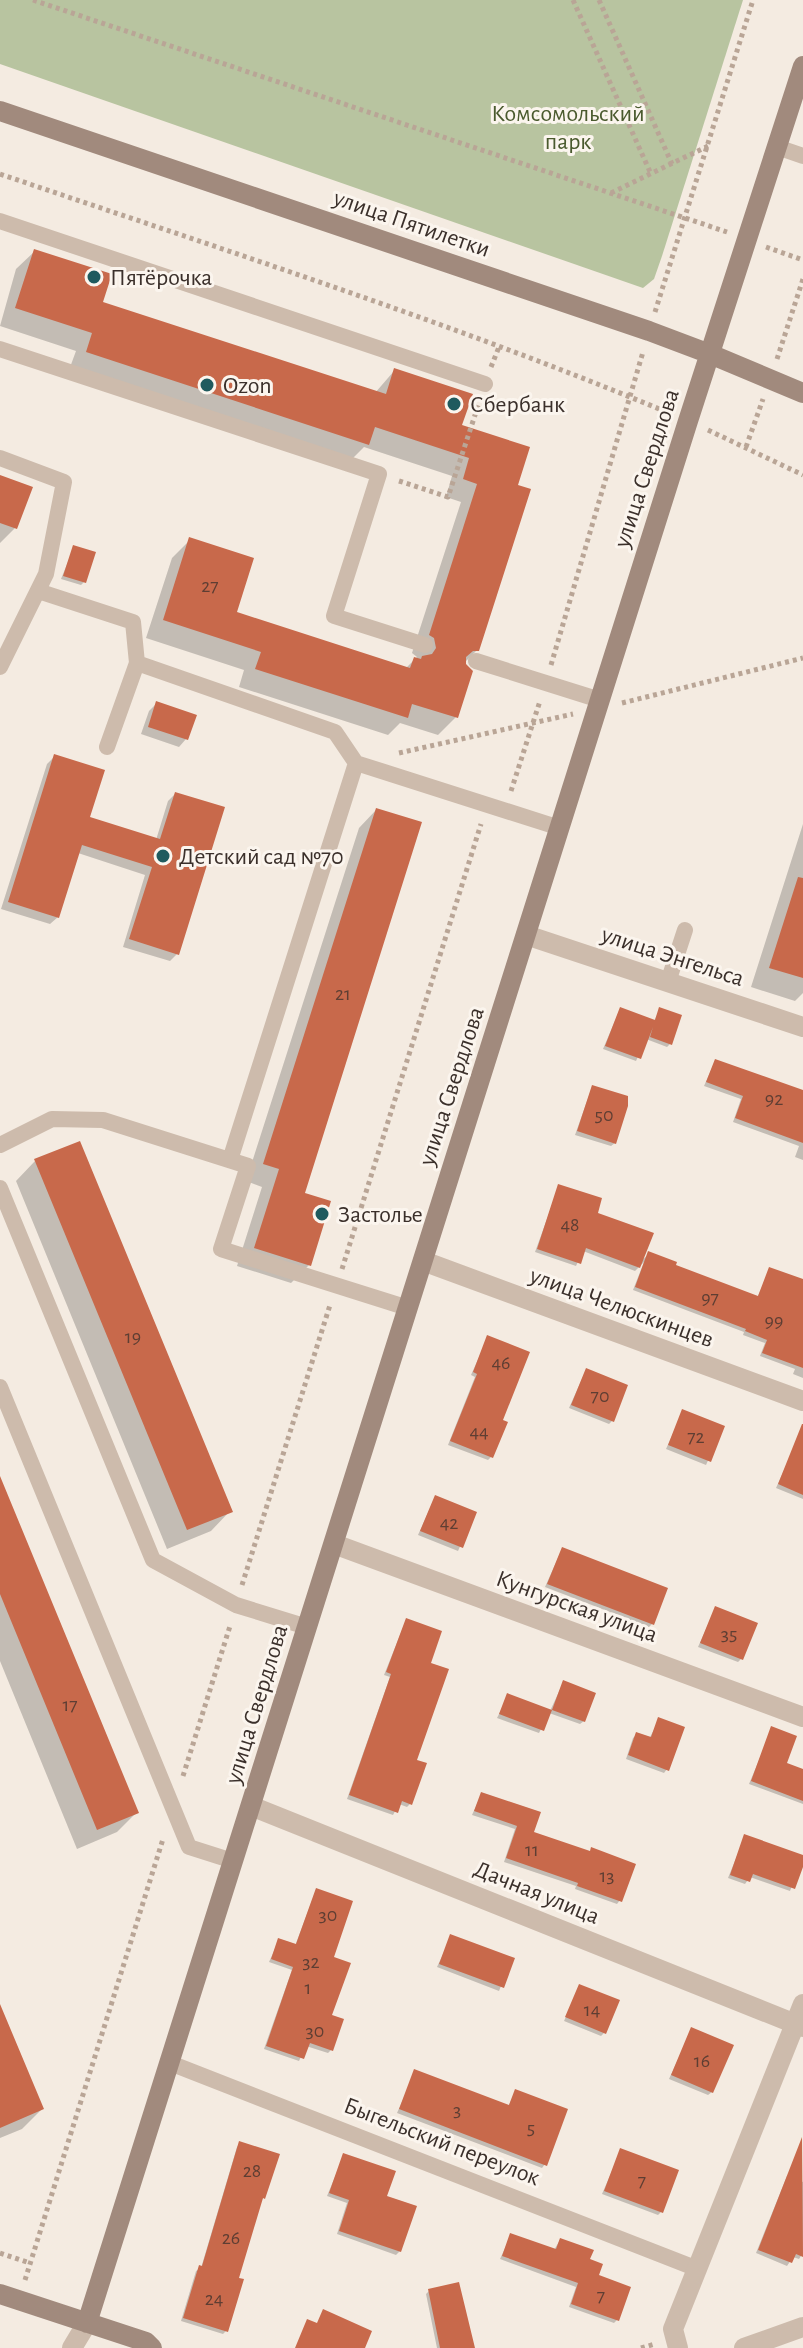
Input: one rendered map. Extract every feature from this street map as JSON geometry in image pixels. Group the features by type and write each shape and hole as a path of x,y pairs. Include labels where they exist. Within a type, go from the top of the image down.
{"street":[{"name":"улица Свердлова","path":"72,2348 87,2323 803,66"},
{"name":"улица Пятилетки","path":"0,111 710,354 803,393"},
{"name":"улица Энгельса","path":"526,935 803,1027"},
{"name":"улица Челюскинцев","path":"423,1261 803,1401"},
{"name":"Кунгурская улица","path":"334,1544 803,1717"},
{"name":"Дачная улица","path":"251,1806 799,2025"},
{"path":"678,2348 673,2329 695,2268 799,2025 803,2004"},
{"path":"9,2297 146,2342 152,2348"},
{"path":"744,2348 803,2327"}],"lane":[{"path":"777,147 803,156"},
{"path":"0,221 485,384"},
{"path":"0,349 379,474 334,616 425,645"},
{"path":"0,458 64,482 46,574 0,667"},
{"path":"38,591 133,622 137,663 107,747"},
{"path":"476,661 600,700"},
{"path":"137,663 335,732 356,763 560,828"},
{"path":"230,1160 356,763"},
{"path":"668,982 685,930"},
{"path":"0,1145 52,1119 103,1120 248,1166 221,1249 408,1308"},
{"path":"0,1188 153,1560 236,1605 307,1627"},
{"path":"0,1387 189,1847 233,1861"},
{"name":"Быгельский переулок","path":"170,2063 695,2268"}],"path":[{"path":"33,0 685,217"},
{"path":"573,0 651,174"},
{"path":"599,0 672,164"},
{"path":"669,265 753,0"},
{"path":"610,193 708,146"},
{"path":"0,174 344,290 499,346 688,421 803,475"},
{"path":"379,474 448,497 499,346"},
{"path":"9,2297 30,2263 481,823 509,798 631,397"},
{"path":"0,2253 30,2263"}],"green space":[{"name":"Комсомольский парк","path":"0,0 743,0 662,256 654,279 643,288 0,64"}],"building":[{"path":"34,249 112,274 103,302 386,394 394,368 473,394 462,425 530,447 518,485 531,489 479,651 473,651 466,657 466,664 473,671 458,718 412,704 408,718 255,669 261,652 163,620 189,537 254,558 237,612 410,668 414,657 421,659 432,654 436,648 434,638 429,635 477,484 463,479 469,458 375,427 369,445 86,352 92,333 15,308"},
{"path":"0,475 33,487 17,529 0,523"},
{"path":"73,545 96,552 86,583 63,576"},
{"path":"156,701 197,715 188,740 148,727"},
{"name":"Детский сад №70","path":"54,754 105,770 90,817 160,839 175,792 225,807 179,955 129,939 152,867 82,845 59,918 8,902"},
{"path":"376,808 422,822 305,1193 331,1201 311,1266 254,1248 279,1169 263,1164"},
{"path":"798,877 803,878 803,978 769,968"},
{"path":"620,1007 655,1020 659,1007 682,1015 672,1045 650,1037 653,1027 641,1059 605,1046"},
{"path":"715,1059 803,1090 803,1143 735,1118 743,1096 706,1082"},
{"path":"592,1085 628,1096 628,1106 616,1144 577,1131"},
{"path":"80,1141 233,1512 187,1530 34,1159"},
{"path":"558,1184 602,1198 598,1213 654,1233 640,1268 586,1248 581,1264 537,1249"},
{"path":"648,1251 758,1296 769,1267 803,1279 803,1368 762,1353 767,1340 746,1329 635,1287"},
{"path":"487,1335 530,1352 503,1420 508,1422 493,1458 450,1441 477,1374 473,1372"},
{"path":"586,1368 628,1385 614,1422 571,1405"},
{"path":"682,1409 725,1426 711,1462 668,1445"},
{"path":"803,1424 803,1495 778,1484"},
{"path":"0,1476 139,1813 97,1830 0,1594"},
{"path":"435,1495 477,1512 463,1548 420,1531"},
{"path":"562,1547 668,1588 654,1625 547,1584"},
{"path":"715,1606 758,1623 743,1660 700,1643"},
{"path":"406,1618 442,1631 431,1663 449,1669 417,1760 427,1763 412,1805 402,1801 398,1813 349,1795 391,1674 386,1672"},
{"path":"563,1680 596,1693 585,1722 552,1710"},
{"path":"507,1693 552,1710 544,1731 499,1714"},
{"path":"658,1717 685,1727 669,1771 628,1755 636,1732 651,1737"},
{"path":"771,1726 797,1736 787,1763 803,1769 803,1801 751,1781"},
{"path":"481,1792 541,1812 534,1832 590,1851 591,1847 636,1864 622,1902 506,1858 517,1826 474,1811"},
{"path":"744,1834 803,1855 803,1867 795,1889 753,1874 750,1882 730,1875"},
{"path":"316,1888 353,1901 334,1957 351,1963 332,2015 344,2019 333,2051 310,2043 304,2059 266,2046 293,1967 271,1959 278,1938 296,1944"},
{"path":"450,1934 515,1958 504,1988 439,1964"},
{"path":"579,1984 620,2000 606,2034 565,2017"},
{"path":"0,2004 44,2109 0,2128"},
{"path":"691,2027 734,2045 713,2093 671,2075"},
{"path":"414,2069 509,2105 515,2089 568,2109 547,2166 399,2109"},
{"path":"802,2137 803,2257 796,2254 792,2263 758,2250"},
{"path":"239,2141 280,2154 239,2278 244,2279 228,2332 183,2318 199,2265 202,2266"},
{"path":"620,2148 679,2170 663,2213 604,2191"},
{"path":"343,2153 396,2171 387,2196 417,2206 401,2252 339,2231 349,2200 329,2193"},
{"path":"510,2233 556,2249 560,2238 594,2250 590,2259 603,2264 599,2275 631,2287 619,2321 571,2304 578,2283 502,2256"},
{"path":"459,2282 475,2348 440,2348 428,2289"},
{"path":"323,2309 372,2331 365,2348 295,2348 307,2319 317,2323"}],"place":[{"name":"Пятёрочка","path":"94,277"},
{"name":"Ozon","path":"207,385"},
{"name":"Сбербанк","path":"454,404"},
{"name":"Детский сад №70","path":"163,856"},
{"name":"Застолье","path":"322,1214"}]}
